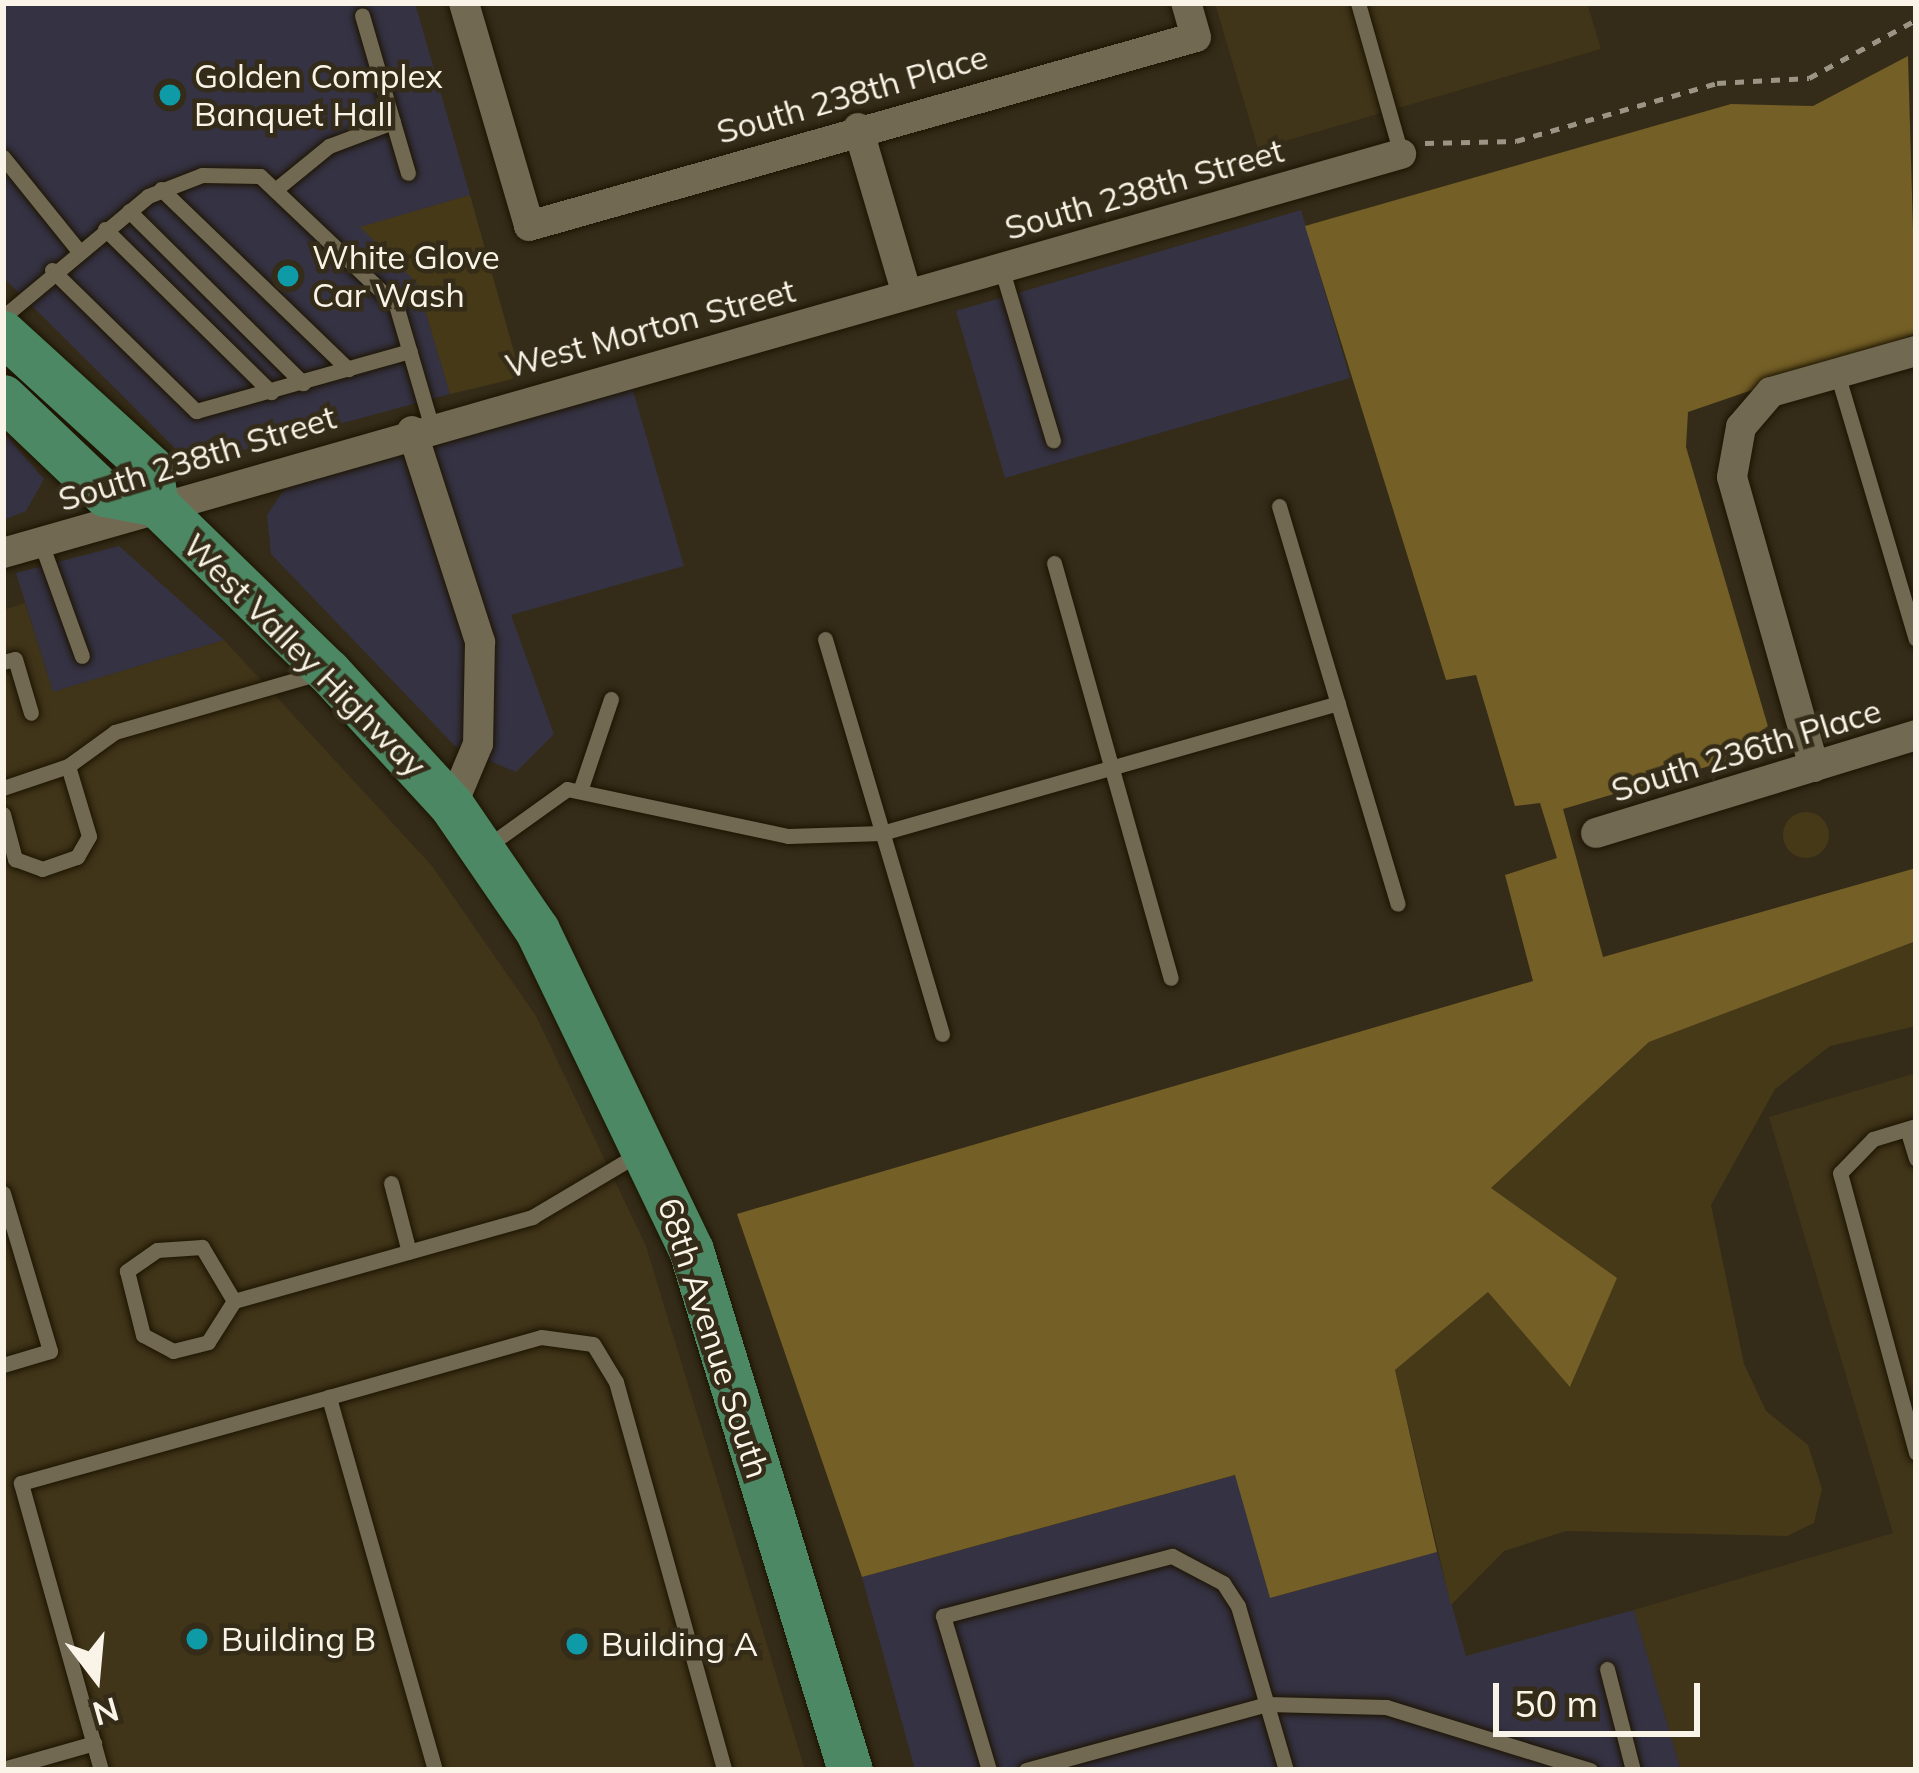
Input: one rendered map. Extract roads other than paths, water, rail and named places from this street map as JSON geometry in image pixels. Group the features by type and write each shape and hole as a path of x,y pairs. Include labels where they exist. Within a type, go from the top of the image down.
{"main road":[{"name":"West Valley Highway","path":"3,333 151,467 156,504"},
{"name":"West Valley Highway","path":"3,397 105,494 156,504 328,671 452,806"},
{"name":"68th Avenue South","path":"452,806 547,949 648,1148 691,1250 850,1770"}],"street":[{"name":"South 238th Place","path":"464,3 529,226 858,128 1196,37 1186,3"},
{"path":"858,128 907,294"},
{"name":"South 238th Street","path":"907,294 1399,149"},
{"name":"West Morton Street","path":"421,428 907,294"},
{"path":"1814,766 1732,477 1741,427 1771,392 1916,350"},
{"name":"South 238th Street","path":"3,553 421,428"},
{"path":"421,428 480,642 478,744 452,806"},
{"name":"South 236th Place","path":"1596,833 1916,735"}],"lane":[{"path":"1358,3 1399,149"},
{"path":"362,15 408,173"},
{"path":"275,190 329,146 393,122"},
{"path":"3,157 78,250"},
{"path":"3,317 52,270 161,189 231,172 275,190 382,286 410,351 421,428"},
{"path":"161,189 348,370"},
{"path":"129,211 303,383"},
{"path":"105,230 271,392"},
{"path":"1001,267 1053,440"},
{"path":"52,270 196,411 410,351"},
{"path":"1838,373 1916,639"},
{"path":"1279,506 1398,904"},
{"path":"41,543 82,656"},
{"path":"1054,563 1171,978"},
{"path":"825,639 942,1034"},
{"path":"3,662 16,659 31,713"},
{"path":"3,788 68,766 115,732 328,671"},
{"path":"482,850 581,788 611,698"},
{"path":"581,788 788,836 882,833 1338,703"},
{"path":"3,814 15,859 41,869 77,857 89,836 68,766"},
{"path":"1916,1159 1912,1128 1874,1139 1840,1173 1916,1453"},
{"path":"234,1301 202,1247 157,1250 127,1271 152,1348 208,1342 234,1301 532,1217 648,1148"},
{"path":"391,1183 410,1252"},
{"path":"3,1193 50,1351 3,1365"},
{"path":"101,1770 21,1483 542,1337 593,1345 616,1382 724,1770"},
{"path":"329,1397 435,1770"},
{"path":"989,1770 943,1616 1129,1559 1172,1556 1223,1583 1286,1770"},
{"path":"1607,1669 1633,1770"},
{"path":"1026,1770 1267,1704 1386,1706 1591,1770"},
{"path":"3,1769 94,1743"}],"place":[{"name":"Golden Complex Banquet Hall","path":"170,95"},
{"name":"White Glove Car Wash","path":"288,276"},
{"name":"Building B","path":"197,1639"},
{"name":"Building A","path":"577,1644"}]}
